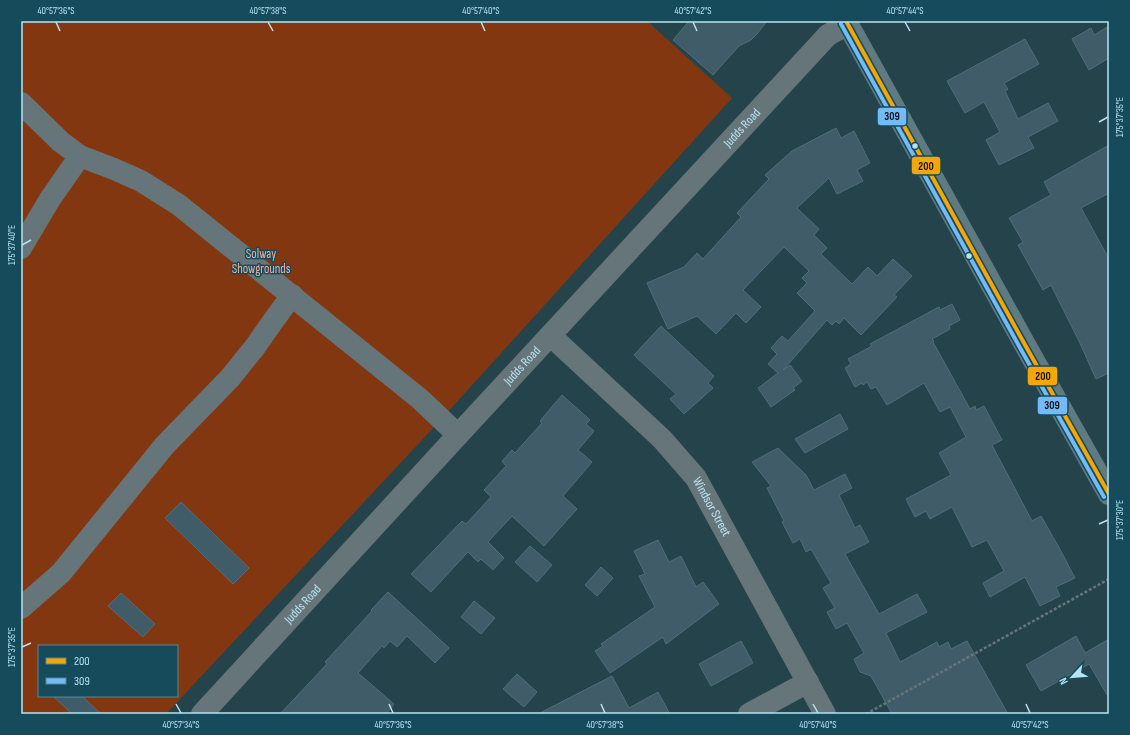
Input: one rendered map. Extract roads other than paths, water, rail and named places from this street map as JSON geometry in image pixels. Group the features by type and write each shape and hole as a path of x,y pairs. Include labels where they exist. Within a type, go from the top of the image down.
{"highway":[{"path":"847,22 1109,494"}],"street":[{"name":"Judds Road","path":"202,714 828,35 847,22"},
{"path":"21,103 61,142 80,156 141,181 179,205 420,399 458,435"},
{"path":"21,248 50,199 80,156"},
{"path":"21,608 61,573 165,445 230,378 256,347 270,324 292,295"},
{"name":"Windsor Street","path":"550,336 662,439 696,478 826,714"},
{"path":"749,714 808,682"}],"park label":[{"name":"Solway Showgrounds","path":"261,262"}]}
